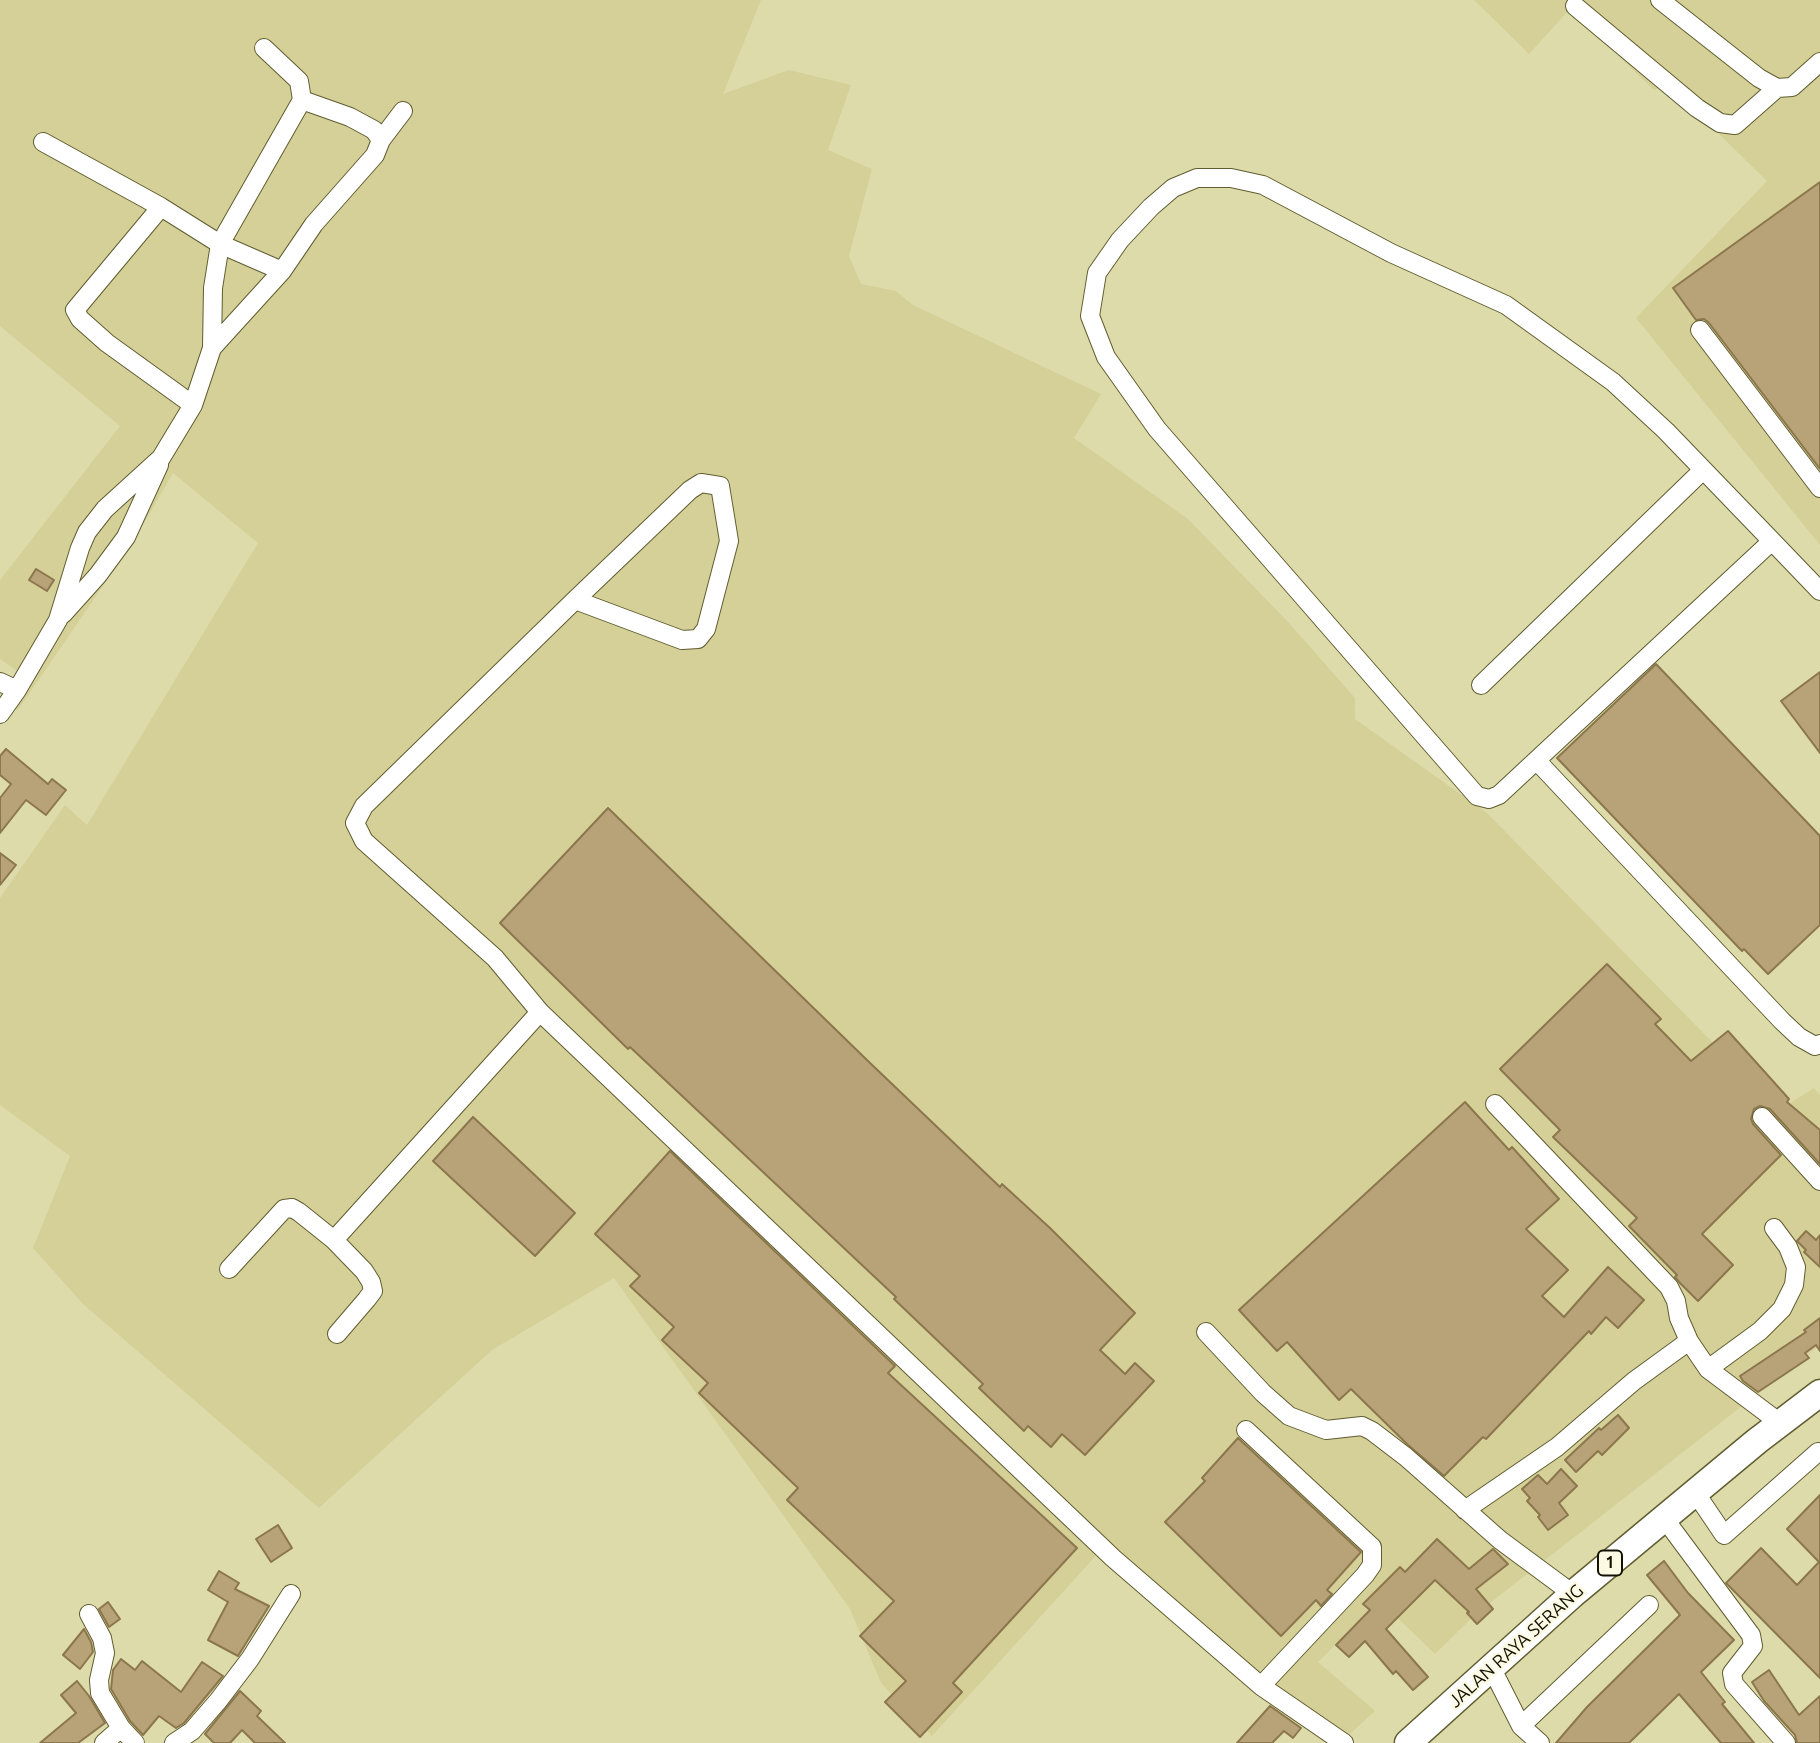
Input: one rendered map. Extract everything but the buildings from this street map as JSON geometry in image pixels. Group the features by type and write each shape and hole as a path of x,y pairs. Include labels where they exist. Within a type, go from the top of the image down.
{"highway":[{"name":"JALAN RAYA SERANG","path":"1408,1743 1573,1594 1695,1492 1820,1393"}],"street":[{"path":"1660,0 1759,78 1777,88 1792,87 1820,62"},
{"path":"1576,6 1696,108 1720,123 1735,125 1777,88"},
{"path":"0,714 58,620 98,575 126,537 147,495 161,458 193,405 212,348 213,288 220,244 302,100 299,81 264,48"},
{"path":"302,100 350,117 374,130 381,140"},
{"path":"212,348 282,271 314,224 375,155 381,140 403,111"},
{"path":"43,142 161,207 220,244 282,271"},
{"path":"1772,541 1538,761 1499,794 1489,799 1476,796 1157,429 1106,357 1090,316 1097,272 1119,240 1173,188 1197,178 1231,178 1263,185 1391,253 1506,305 1613,382 1666,431 1703,470 1772,541 1820,591"},
{"path":"161,207 75,310 80,319 107,343 193,405"},
{"path":"1700,330 1820,488"},
{"path":"58,620 87,532 105,509 161,458"},
{"path":"1481,685 1703,470"},
{"path":"576,600 682,640 698,639 706,629 729,541 720,486 701,483 690,490 576,600 364,806 355,823 364,841 495,958 540,1012 1113,1558 1261,1686 1345,1743"},
{"path":"0,681 17,690"},
{"path":"1538,761 1782,1021 1799,1037 1815,1046 1820,1044"},
{"path":"334,1240 540,1012"},
{"path":"1495,1104 1669,1287 1689,1341 1708,1368 1780,1423"},
{"path":"1762,1117 1820,1181"},
{"path":"229,1269 284,1209 292,1208 299,1212 334,1240 363,1271 373,1291 337,1334"},
{"path":"1708,1368 1760,1331 1782,1309 1794,1285 1796,1267 1788,1247 1774,1228"},
{"path":"1206,1332 1263,1393 1290,1416 1325,1430 1362,1426 1372,1431 1406,1457 1500,1540 1573,1594"},
{"path":"1465,1510 1557,1447 1643,1374 1689,1341"},
{"path":"1246,1430 1372,1547 1372,1565 1365,1575 1261,1686"},
{"path":"1695,1492 1724,1535 1818,1452"},
{"path":"1664,1518 1751,1635 1753,1646 1732,1673 1734,1684 1786,1743"},
{"path":"174,1743 192,1731 218,1701 250,1659 291,1594"},
{"path":"1521,1726 1649,1605"},
{"path":"89,1614 102,1638 105,1653 99,1679 100,1693 121,1728 135,1743"},
{"path":"1492,1669 1521,1726 1539,1743"},
{"path":"104,1743 121,1728"}],"shaded area":[{"path":"0,0 761,0 723,94 789,70 851,85 828,150 872,169 849,256 861,284 896,291 913,305 1101,394 1074,438 1188,519 1289,623 1355,698 1355,719 1487,813 1779,1110 1814,1088 1820,1095 1820,1345 1476,1614 1435,1654 1380,1601 1318,1662 1375,1711 1340,1743 1327,1743 1103,1548 932,1736 881,1683 850,1609 614,1278 492,1350 319,1508 83,1304 33,1248 70,1156 0,1105 0,898 65,805 87,825 258,543 173,473 135,539 18,710 0,702 0,697 17,671 0,659 0,580 120,426 0,326"},
{"path":"1474,0 1820,0 1820,545 1636,318 1767,181 1668,84 1654,90 1570,9 1529,54"}]}
